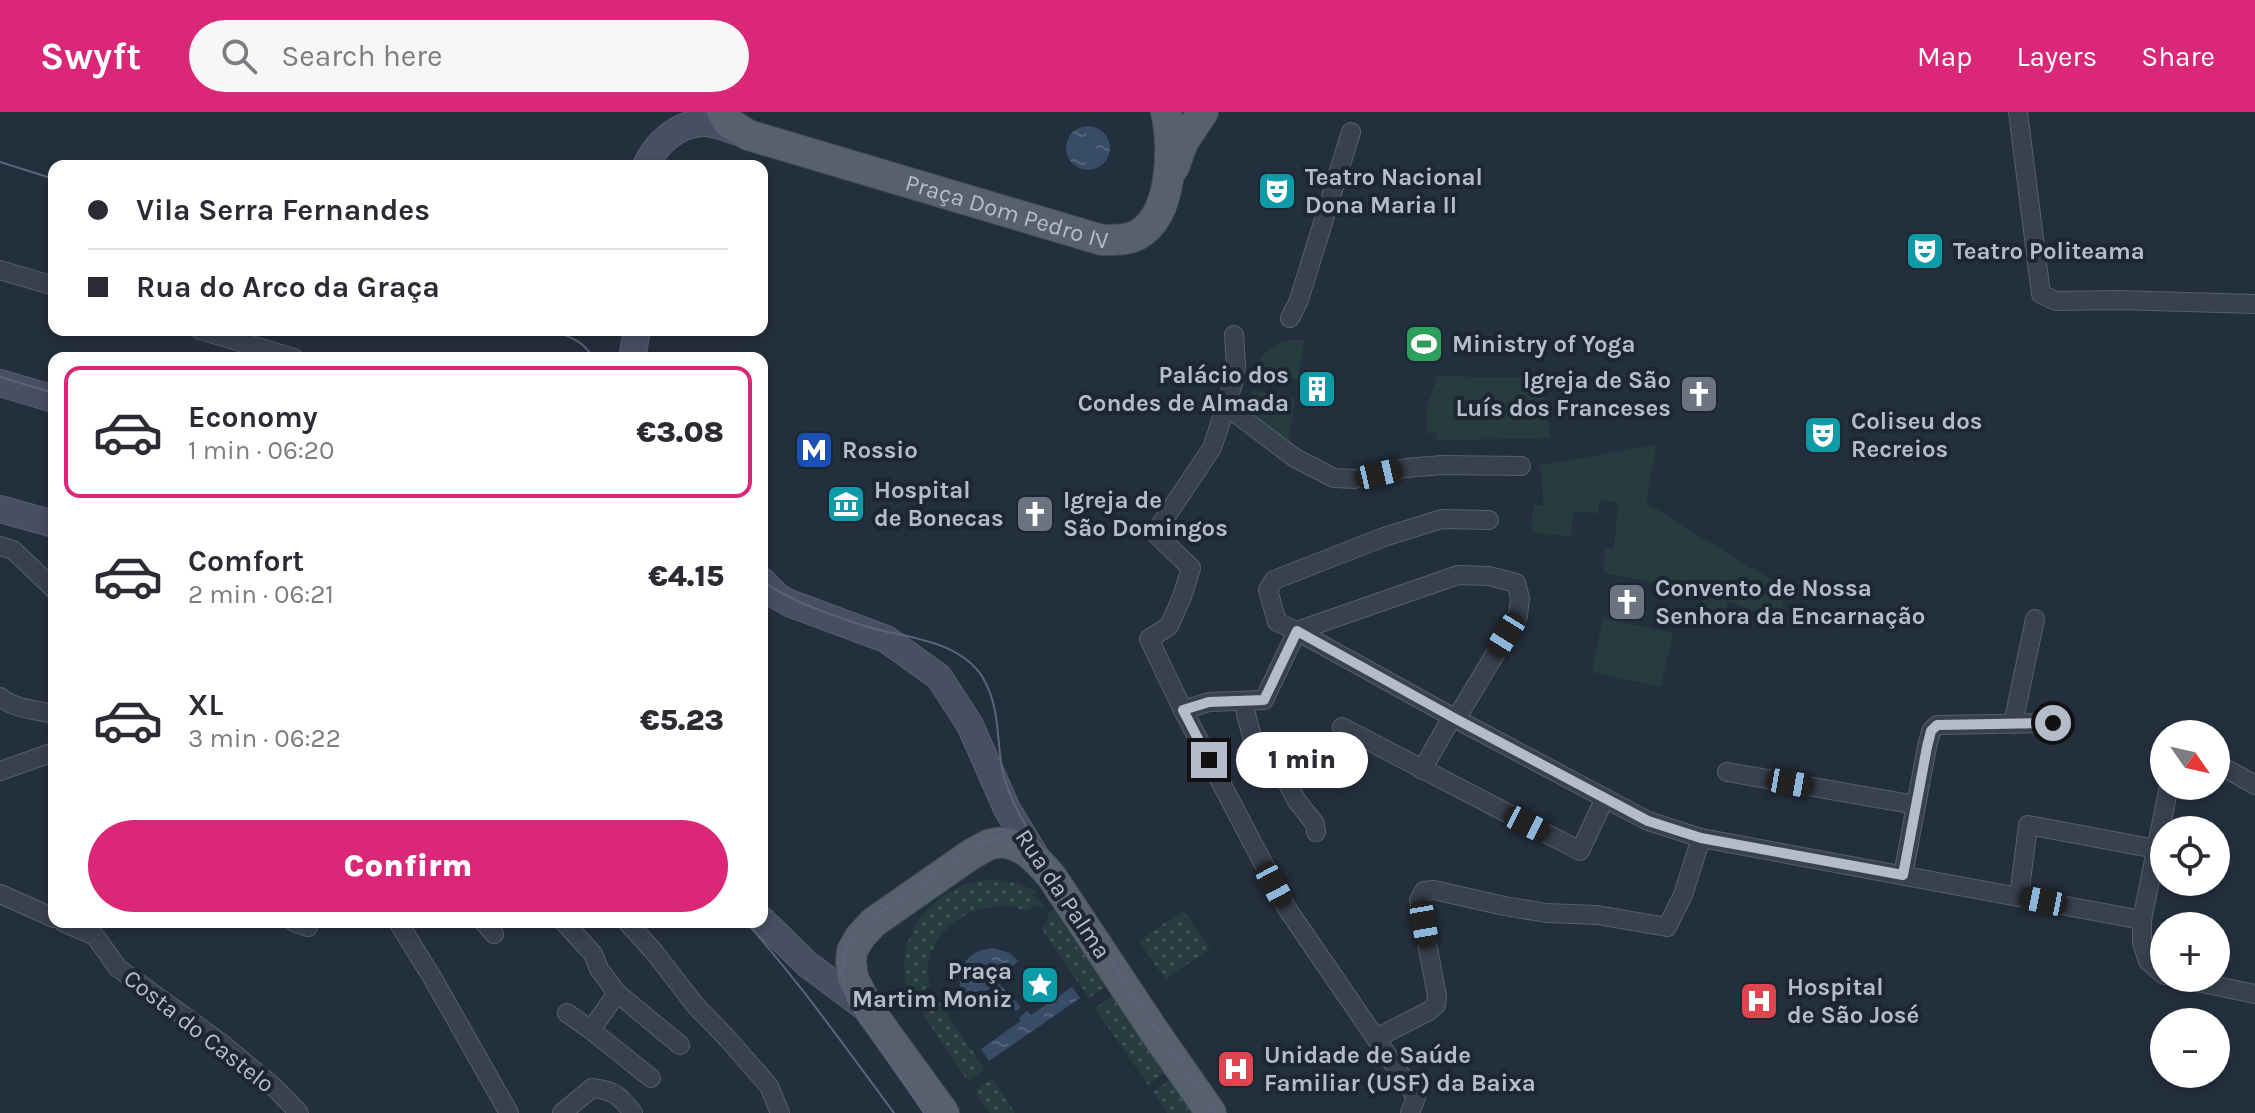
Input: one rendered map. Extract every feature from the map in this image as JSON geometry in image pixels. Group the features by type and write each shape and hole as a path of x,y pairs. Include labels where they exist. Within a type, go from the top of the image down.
{"main road":[{"name":"Praça Dom Pedro IV","path":"722,112 729,123 748,135"},
{"name":"Praça Dom Pedro IV","path":"649,160 663,141 680,130 703,123 1102,240 1128,238 1139,234 1158,214 1169,180 1166,112"},
{"path":"1169,180 1183,142 1203,112"},
{"path":"0,383 48,397"},
{"path":"0,509 48,522"},
{"name":"Rua da Palma","path":"768,587 789,603 886,639 929,668 948,688 970,725 1007,809 1039,861 1211,1113"},
{"path":"944,1113 870,1011 853,978 852,951 874,922 990,844 1014,845 1039,861"},
{"path":"768,926 807,964 870,1011"}],"street":[{"path":"2018,112 2041,294 2056,301 2255,304"},
{"path":"1290,318 1299,300 1351,132"},
{"path":"0,270 48,284"},
{"path":"1234,335 1236,365 1233,384 1212,448 1155,533 1191,568 1169,626 1149,639 1286,907 1416,1097 1412,1109"},
{"path":"220,336 274,352"},
{"path":"1226,406 1295,458 1334,478 1355,479 1406,468 1442,465 1521,466"},
{"path":"1489,520 1442,519 1384,537 1274,580 1268,590 1277,622 1648,821 1701,838 2142,920"},
{"path":"0,546 13,550 48,583"},
{"path":"1183,710 1209,702 1264,700 1297,631 1458,575 1483,576 1516,583 1519,592 1518,616 1422,770"},
{"path":"2013,724 2035,619"},
{"path":"0,697 18,707 48,713"},
{"path":"1245,701 1256,752 1277,764 1297,801 1315,824 1316,832"},
{"path":"1903,875 1931,731 1937,725 2053,723"},
{"path":"1342,727 1580,851 1605,798"},
{"path":"0,771 48,754"},
{"path":"2230,771 2255,785"},
{"path":"1727,772 1916,805"},
{"path":"2019,897 2028,825 2150,848"},
{"path":"1376,1038 1436,1005 1437,996 1419,900 1424,891 1434,890 1532,911 1597,915 1667,927 1683,895 1701,838"},
{"path":"2150,879 2142,920 2142,943 2150,963"},
{"path":"0,894 48,915"},
{"name":"Costa do Castelo","path":"77,928 95,936 118,968 221,1043 276,1089 299,1113"},
{"path":"402,928 509,1113"},
{"path":"569,928 593,954 599,969 617,993 680,1045"},
{"path":"632,928 695,1005 769,1086 780,1113"},
{"path":"2230,989 2255,994"},
{"path":"591,1030 617,993"},
{"path":"567,1013 651,1078"},
{"path":"562,1113 592,1088 609,1090 624,1101 633,1113"}],"green space":[{"path":"1288,340 1304,340 1298,380 1255,373 1267,351"},
{"path":"1437,376 1541,378 1550,437 1437,440 1436,432 1427,434 1427,408"},
{"path":"1252,390 1295,398 1288,448 1253,417 1250,406"},
{"path":"1656,445 1646,503 1780,585 1783,598 1777,620 1728,601 1723,619 1699,612 1706,592 1604,573 1605,548 1614,549 1618,503 1600,500 1598,513 1573,512 1571,537 1531,532 1533,505 1544,506 1540,465"},
{"path":"1603,618 1673,633 1661,687 1592,672"},
{"path":"990,880 1030,889 1036,892 1033,895 1046,907 1035,905 1026,911 1008,906 989,907 971,912 955,922 942,934 932,950 928,967 930,986 912,998 904,965 906,949 920,919 944,895 963,886"},
{"path":"1054,909 1106,987 1089,998 1041,928 1047,923 1048,913"},
{"path":"1183,910 1210,949 1165,979 1139,941"},
{"path":"933,992 985,1070 968,1081 916,1004"},
{"path":"1113,996 1165,1073 1148,1085 1095,1008"},
{"path":"992,1079 1015,1113 990,1113 974,1091"},
{"path":"1170,1080 1192,1113 1167,1113 1153,1092"}],"water":[{"path":"1088,126 1103,133 1110,148 1103,163 1088,170 1073,163 1066,148 1073,133"},
{"path":"993,948 1010,953 1018,961 996,981 1021,1007 1016,1011 992,986 970,1007 964,997 960,978 966,961 982,950"},
{"path":"1072,987 1080,998 989,1061 981,1049 1021,1021 1019,1018 1027,1011 1031,1015"}],"tram line":[{"path":"0,162 48,177"},
{"path":"566,336 589,352"},
{"path":"0,377 48,391"},
{"path":"768,585 827,613 947,648 973,665 983,678 993,701 1003,773 1009,793 1038,845"},
{"path":"924,1113 850,1005 842,975 843,959 854,936 877,915 979,845 1006,837 1029,843 1045,855 1138,1003 1216,1113"},
{"path":"751,928 804,992 894,1113"}],"place":[{"name":"Teatro Nacional Dona Maria II","path":"1277,191"},
{"name":"Teatro Politeama","path":"1925,251"},
{"name":"Ministry of Yoga","path":"1424,344"},
{"name":"Palácio dos Condes de Almada","path":"1317,389"},
{"name":"Igreja de São Luís dos Franceses","path":"1699,394"},
{"name":"Coliseu dos Recreios","path":"1823,435"},
{"name":"Rossio","path":"814,450"},
{"name":"Hospital de Bonecas","path":"846,504"},
{"name":"Igreja de São Domingos","path":"1035,514"},
{"name":"Convento de Nossa Senhora da Encarnação","path":"1627,602"},
{"name":"Praça Martim Moniz","path":"1040,985"},
{"name":"Hospital de São José","path":"1759,1001"},
{"name":"Unidade de Saúde Familiar (USF) da Baixa","path":"1236,1069"}],"route":[{"path":"1209,760 1183,710 1209,702 1264,700 1297,631 1648,821 1701,838 1903,875 1931,731 1937,725 2053,723"}]}
